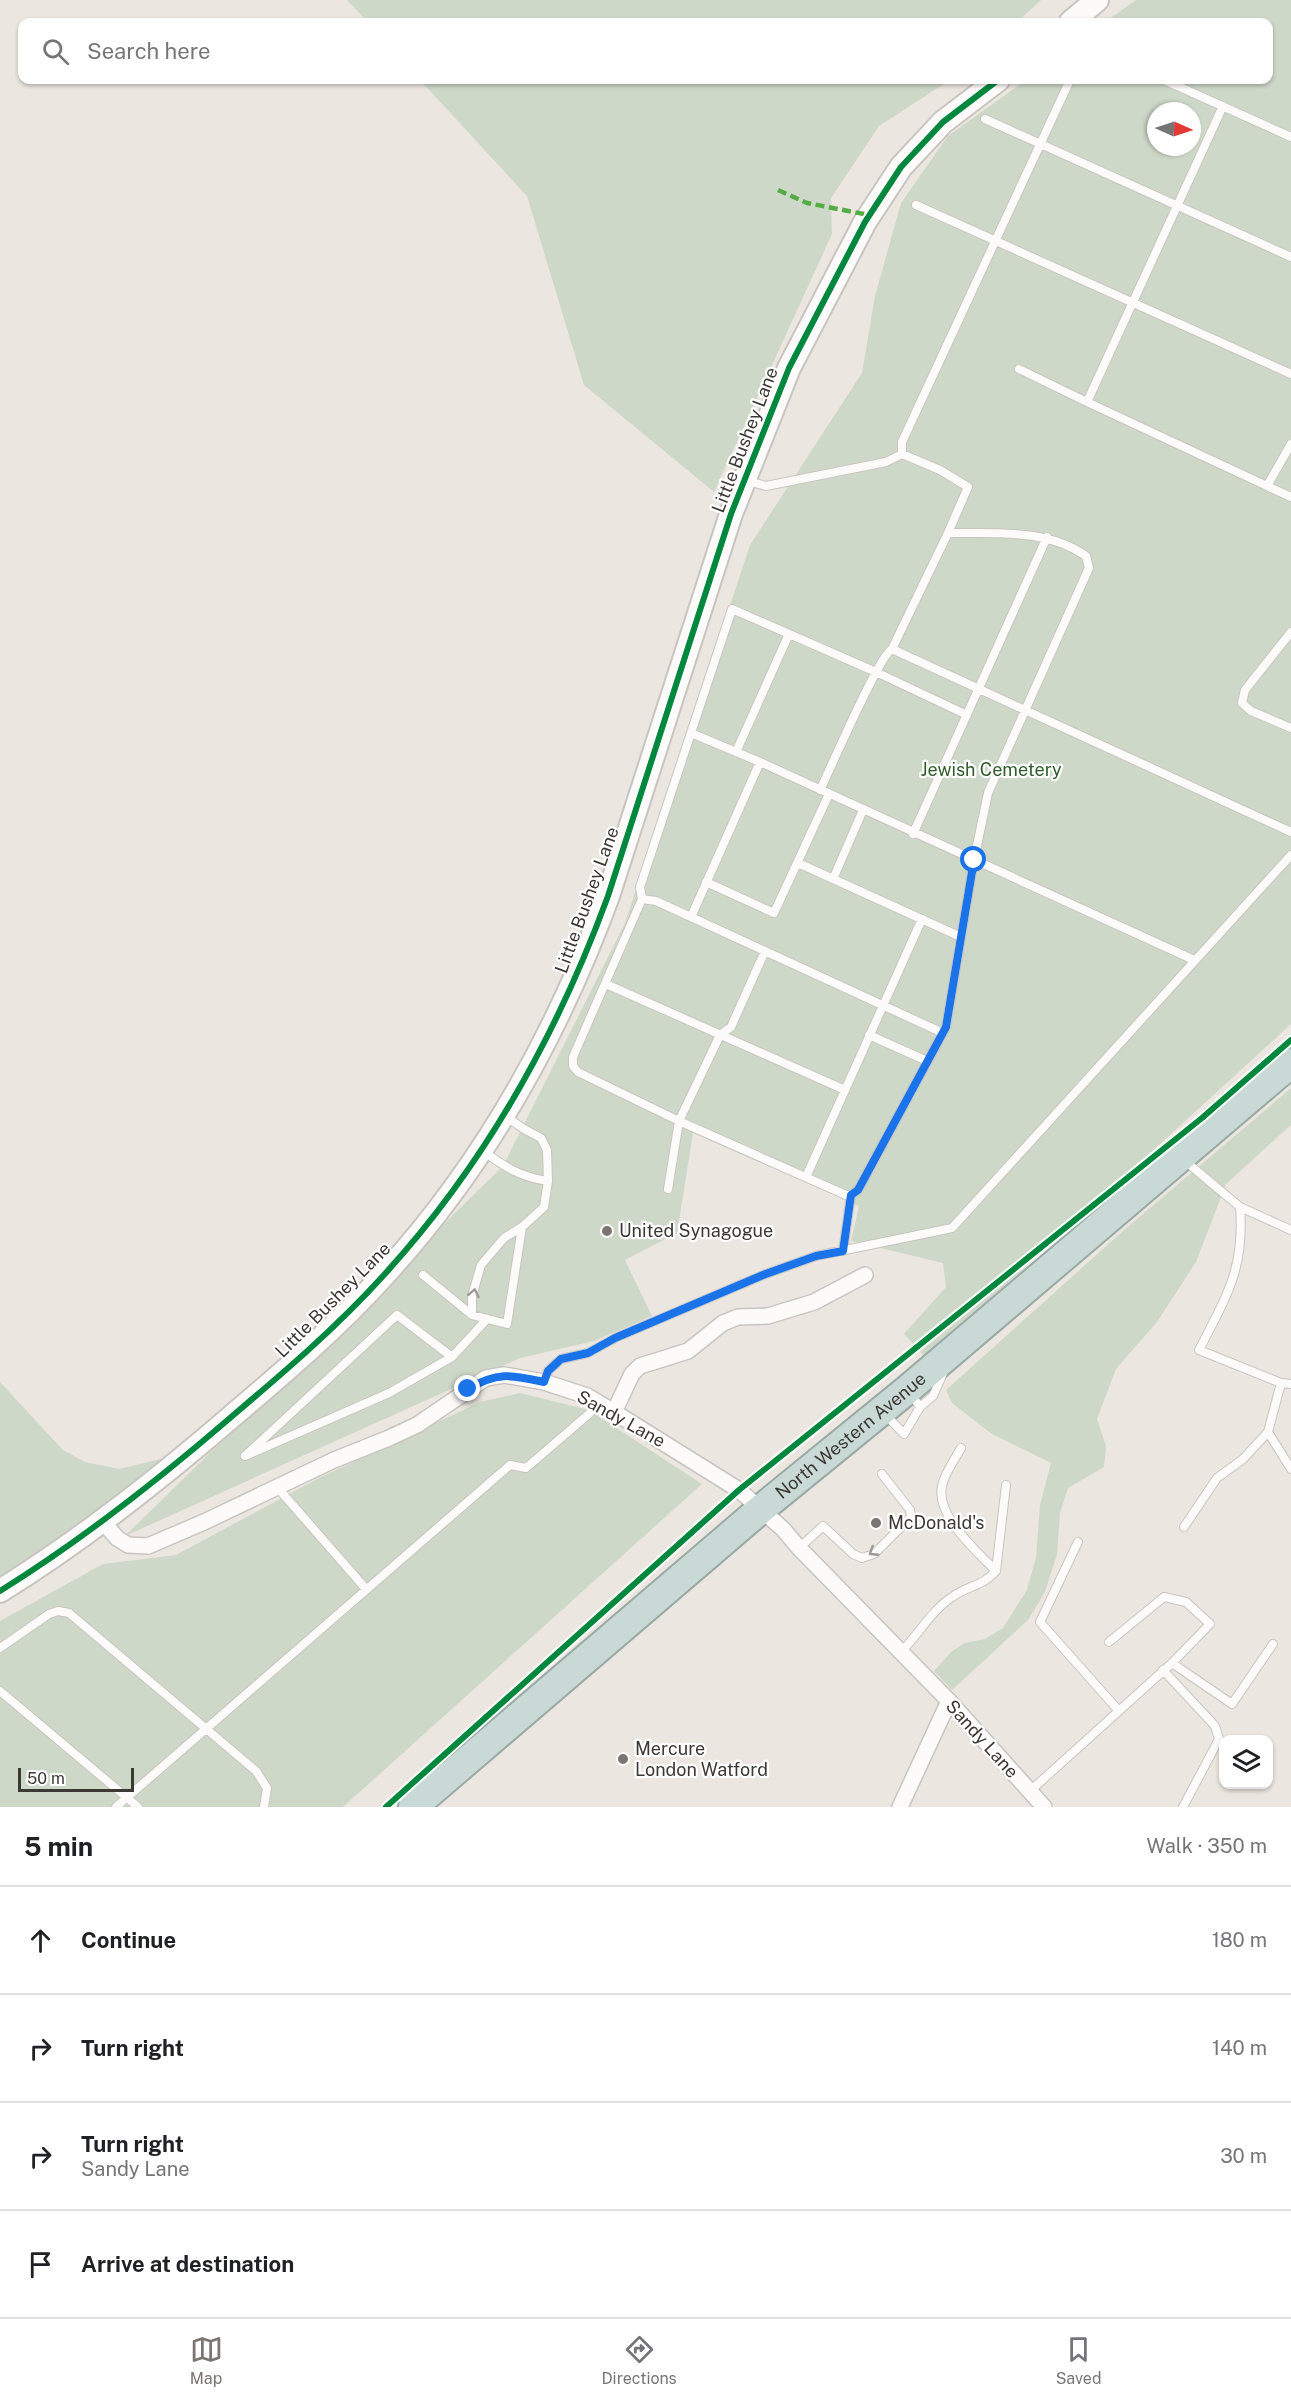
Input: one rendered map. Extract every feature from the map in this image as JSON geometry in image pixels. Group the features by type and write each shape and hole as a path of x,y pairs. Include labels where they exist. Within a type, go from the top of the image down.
{"highway":[{"name":"North Western Avenue","path":"413,1807 761,1509 882,1411 914,1399 951,1353 1291,1064"}],"street":[{"path":"1076,18 1098,0"},
{"name":"Little Bushey Lane","path":"0,1591 103,1522 170,1470 334,1327 383,1276 451,1193 481,1150 504,1115 546,1041 590,945 743,480 789,368 833,280 882,194 901,167 943,122 993,84"},
{"path":"614,1412 632,1374 640,1366 688,1351 723,1323 738,1317 768,1316 814,1302 865,1275"},
{"name":"Sandy Lane","path":"103,1522 117,1538 128,1545 148,1546 334,1460 417,1425 486,1378 513,1376 544,1382 587,1396 739,1490 783,1529 949,1701 1044,1807"},
{"path":"900,1807 949,1701"}],"lane":[{"path":"902,454 902,442 1068,84"},
{"path":"1173,84 1291,137"},
{"path":"1087,402 1223,106"},
{"path":"985,120 1291,257"},
{"path":"916,205 1291,374"},
{"path":"1020,369 1291,497"},
{"path":"1267,486 1291,444"},
{"path":"743,480 766,486 886,462 902,454"},
{"path":"820,790 886,652 892,649 968,487 902,454"},
{"path":"843,1251 851,1195 858,1190 946,1027 974,860 988,793 1089,568 1086,556 1047,537 1031,534 948,533"},
{"path":"913,834 1047,537"},
{"path":"851,1195 679,1121 578,1072 573,1066 573,1057 642,899 640,887 732,609 967,715"},
{"path":"1291,632 1245,690 1242,703 1251,711 1291,728"},
{"path":"736,752 789,634"},
{"path":"892,649 1291,832"},
{"path":"691,733 760,762 913,834 1194,960"},
{"path":"691,917 760,762"},
{"path":"706,882 774,913 829,794"},
{"path":"833,879 863,810"},
{"path":"544,1382 548,1371 561,1359 588,1353 615,1338 763,1275 816,1256 944,1230 958,1222 1291,855"},
{"path":"798,862 961,937"},
{"path":"642,899 656,902 691,917 943,1033"},
{"path":"806,1177 922,919"},
{"path":"668,1189 679,1121 720,1035 731,1027 765,951"},
{"path":"606,984 845,1090"},
{"path":"870,1035 927,1061"},
{"path":"472,1315 472,1296 481,1265 504,1238 522,1227 544,1207 548,1181 547,1150 541,1138 524,1130 504,1115"},
{"path":"481,1150 501,1165 526,1178 548,1181"},
{"path":"1181,1157 1240,1206 1291,1230"},
{"path":"1240,1206 1241,1248 1236,1272 1199,1350 1281,1383 1291,1384"},
{"path":"423,1275 472,1315 507,1324 522,1227"},
{"path":"452,1357 397,1315 245,1456 389,1393 452,1357 488,1319"},
{"path":"1184,1527 1217,1478 1243,1459 1268,1432 1281,1383"},
{"path":"116,1807 510,1465 526,1468 590,1413"},
{"path":"1268,1432 1291,1469"},
{"path":"961,1448 942,1483 944,1503 953,1526 996,1571"},
{"path":"799,1548 823,1526 853,1554 862,1558 874,1554 911,1517 910,1510 882,1474"},
{"path":"901,1652 950,1598 986,1582 996,1571 1006,1485"},
{"path":"277,1487 366,1589"},
{"path":"1078,1542 1040,1622 1119,1711"},
{"path":"1029,1792 1172,1663 1210,1624 1186,1602 1164,1597 1109,1642"},
{"path":"0,1648 49,1614 65,1611 207,1728 263,1779 267,1788 264,1807"},
{"path":"1172,1663 1232,1704 1273,1644"},
{"path":"1163,1670 1215,1726 1219,1739 1183,1807"},
{"path":"0,1690 138,1807"}],"green space":[{"path":"347,0 1041,0 1021,18 364,18"},
{"name":"Jewish Cemetery","path":"1136,0 1291,0 1291,1024 926,1358 904,1334 946,1287 943,1263 851,1241 859,1206 693,1133 677,1233 625,1260 652,1316 594,1341 520,1358 125,1536 503,1166 625,923 750,545 862,373 875,296 901,203 948,136 1020,84 1273,84 1273,18 1111,18"},
{"path":"424,84 944,84 879,126 831,198 832,234 714,492 584,385 527,196"},
{"path":"1291,1088 1291,1125 1226,1184 1196,1262 1157,1322 1116,1369 1097,1419 1106,1446 1104,1467 1068,1488 1060,1513 1057,1554 1045,1592 1028,1620 952,1690 934,1671 952,1651 965,1643 985,1639 1003,1628 1027,1590 1036,1558 1040,1505 1051,1463 992,1434 952,1403 946,1390 1124,1230"},
{"path":"0,1382 63,1450 85,1462 119,1469 161,1459 109,1507 0,1577"},
{"path":"520,1393 589,1410 702,1484 343,1807 0,1807 0,1621 103,1564 176,1555 319,1478 480,1402"}],"marked path":[{"path":"778,190 807,203 869,215"}],"cycle path":[{"path":"0,1591 90,1530 147,1487 309,1350 383,1276 419,1234 485,1145 541,1049 588,948 608,896 731,514 789,368 865,222 901,167 943,122 993,84"},
{"path":"386,1807 739,1490 1202,1118 1291,1040"}],"place":[{"name":"United Synagogue","path":"607,1231"},
{"name":"McDonald's","path":"876,1523"},
{"name":"Mercure London Watford","path":"623,1759"}],"route":[{"path":"468,1389 486,1378 504,1376 544,1382 553,1364 561,1359 588,1353 615,1338 763,1275 816,1256 843,1251 851,1195 858,1190 946,1027 974,860"}]}
